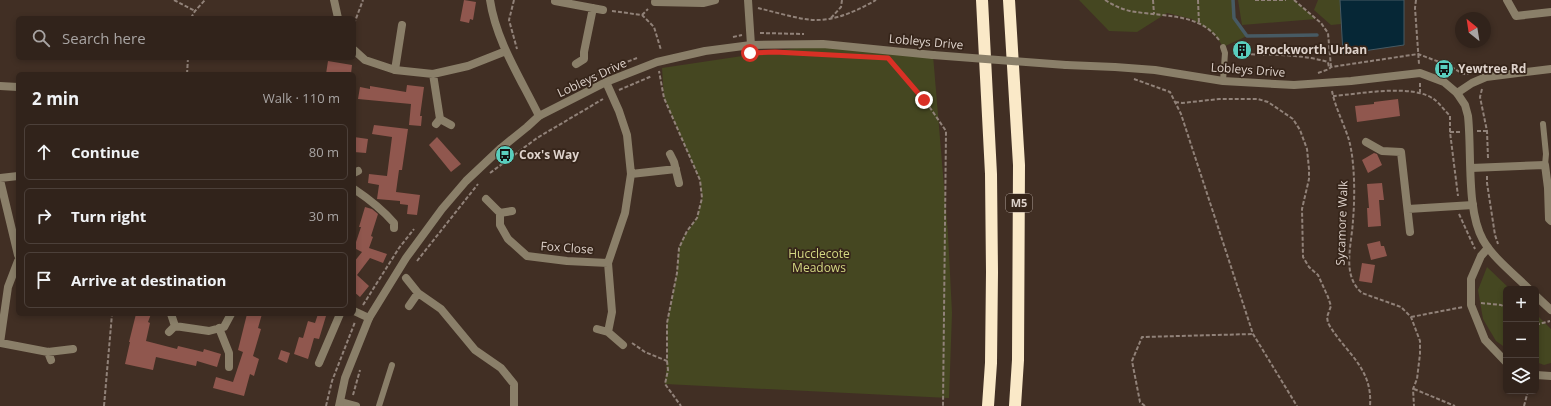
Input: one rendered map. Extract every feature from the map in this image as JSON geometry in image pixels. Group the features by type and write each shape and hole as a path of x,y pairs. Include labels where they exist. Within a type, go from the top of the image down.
{"highway":[{"name":"M5","path":"982,0 991,174 992,355 988,406"},
{"name":"M5","path":"1009,0 1019,165 1018,360 1015,406"}],"street":[{"path":"334,0 338,16"},
{"path":"490,0 492,14 506,51 539,116"},
{"path":"554,0 603,10"},
{"path":"655,2 703,3 715,0"},
{"path":"1507,0 1516,16 1551,12"},
{"path":"748,3 751,45"},
{"path":"576,64 584,59 584,52 593,8"},
{"path":"395,70 402,25"},
{"name":"Lobleys Drive","path":"340,404 346,378 369,318 406,258 442,209 466,182 501,148 539,116 606,82 657,62 705,50 751,45 823,44 933,55 1155,70 1223,81 1294,85 1420,73 1444,82 1457,93 1465,105 1468,116 1473,205 1476,223 1482,239 1488,248 1526,286"},
{"path":"356,52 365,60 395,70 433,74 468,66 506,51"},
{"path":"1457,93 1472,83 1486,77 1551,69"},
{"path":"433,74 438,121 452,125"},
{"path":"606,82 627,135 631,174 625,213 608,263 612,312 608,332"},
{"path":"0,86 16,87"},
{"path":"1366,142 1382,151 1401,152 1410,232"},
{"path":"670,154 680,183"},
{"path":"1471,168 1545,165 1550,188 1549,219 1551,221"},
{"path":"631,174 676,169"},
{"path":"16,176 0,179 16,247"},
{"path":"356,190 374,202 394,223 394,228"},
{"path":"486,199 500,213 512,211"},
{"path":"1408,209 1473,205"},
{"name":"Fox Close","path":"500,213 500,225 508,239 527,256 567,261 608,263"},
{"path":"1488,248 1481,256 1471,279 1471,305 1485,340 1503,359"},
{"path":"16,266 8,287 0,343 48,352 73,349"},
{"path":"406,278 418,293 441,309 475,350 501,368 514,384 514,406"},
{"path":"409,306 418,293"},
{"path":"1539,299 1551,310"},
{"path":"356,312 369,318"},
{"path":"171,316 172,329 209,331 224,327 230,316"},
{"path":"319,363 339,316"},
{"path":"219,328 229,353 229,367"},
{"path":"597,329 608,332 623,345"},
{"path":"48,352 51,360"},
{"path":"1539,373 1551,376"},
{"path":"340,404 354,405"}],"lane":[{"path":"1223,81 1224,50"},
{"path":"1543,124 1546,154 1545,165"},
{"path":"379,406 392,366"}],"path":[{"path":"174,0 195,11"},
{"path":"192,16 205,0"},
{"path":"356,19 363,0"},
{"path":"514,0 509,20 518,53"},
{"path":"830,19 841,7 842,0"},
{"path":"748,3 812,20 830,19 858,11 876,0"},
{"path":"1105,0 1115,6 1130,11 1191,20 1208,28 1219,39 1224,50 1314,58 1328,62 1330,68"},
{"path":"1153,0 1154,14"},
{"path":"1198,0 1199,24"},
{"path":"1255,0 1286,0"},
{"path":"1294,0 1321,23 1328,32 1331,82"},
{"path":"1416,0 1414,8 1420,73 1420,92 1435,100 1450,116 1459,214 1475,249 1481,256"},
{"path":"603,10 642,15 654,27 661,50"},
{"path":"1330,68 1418,54 1450,66 1463,74 1471,74"},
{"path":"896,59 888,58 924,100 946,131 943,406"},
{"path":"187,72 188,60"},
{"path":"657,62 664,98 700,180 702,198 697,218 687,230 679,248 677,273 667,323 668,370 665,384 681,406"},
{"path":"486,177 501,164 537,138 612,94 653,75"},
{"path":"1129,77 1170,92 1181,114 1253,334 1297,406"},
{"name":"Sycamore Walk","path":"1411,317 1401,307 1362,293 1352,279 1350,262 1353,220 1351,151 1345,127 1333,96 1406,90 1420,92"},
{"path":"1175,102 1182,103 1258,99 1268,102 1293,118 1300,130 1307,148 1309,169 1309,179 1302,209 1303,257 1309,267 1318,275 1328,297 1331,306 1327,317 1328,323 1366,374 1370,406"},
{"path":"406,278 481,181"},
{"path":"466,182 474,189"},
{"path":"1414,406 1413,389 1417,379 1420,342 1411,317 1484,303 1503,306"},
{"path":"104,406 112,316"},
{"path":"1539,324 1550,321"},
{"path":"1145,406 1140,402 1132,361 1142,337 1253,334"},
{"path":"623,345 632,343 645,352 667,361"},
{"path":"354,405 361,365"},
{"path":"1413,389 1455,406"},
{"path":"1524,406 1527,394"}],"green space":[{"path":"1079,0 1232,0 1234,18 1247,36 1223,47 1213,33 1199,24 1199,17 1198,23 1192,19 1167,13 1137,32 1109,31"},
{"path":"1238,0 1294,0 1316,19 1242,25"},
{"path":"1318,0 1340,0 1341,24 1331,25 1314,10"},
{"name":"Hucclecote Meadows","path":"823,44 933,55 948,234 952,313 949,398 665,384 668,351 667,323 677,273 679,248 682,239 697,218 702,198 700,180 664,98 662,68"},
{"path":"1487,267 1507,286 1503,286 1503,346 1496,341 1483,319 1478,290"},
{"path":"1539,317 1551,329 1551,363 1544,365 1539,363"}],"water":[{"path":"1340,0 1404,0 1404,45 1343,54"}],"building":[{"path":"464,0 476,2 473,20 470,19 469,23 460,21"},
{"path":"328,61 352,65 351,72 326,72"},
{"path":"407,85 424,87 420,116 422,116 421,126 409,125 411,104 358,99 360,87 370,89 370,86 406,92"},
{"path":"1398,99 1400,116 1357,122 1355,106"},
{"path":"374,125 408,129 402,170 399,170 396,192 420,195 417,215 407,214 408,205 400,204 400,201 377,199 379,185 368,183 369,174 387,176 392,137 372,134"},
{"path":"356,137 368,139 366,153 356,152"},
{"path":"437,137 461,164 451,172 429,145"},
{"path":"1374,153 1377,154 1382,165 1368,173 1362,160"},
{"path":"1382,183 1384,200 1379,200 1381,226 1368,227 1367,208 1369,208 1367,184"},
{"path":"365,207 372,209 378,214 369,248 387,254 383,263 370,258 357,275 369,286 360,297 356,294 356,260 362,252 356,249 356,242 361,227 359,227"},
{"path":"1380,241 1381,246 1384,246 1387,256 1371,260 1367,244"},
{"path":"1362,263 1375,265 1372,283 1359,281"},
{"path":"136,316 150,316 148,322 150,323 146,341 177,349 178,346 203,352 204,349 221,354 217,367 197,361 196,366 156,357 153,370 125,364"},
{"path":"246,316 261,316 258,328 261,329 253,356 259,359 254,376 250,374 244,396 213,388 216,377 233,382 243,352 238,350"},
{"path":"317,316 326,316 319,339 314,338 308,359 294,354 299,337 303,338 308,321 315,323"},
{"path":"281,350 290,353 287,363 278,359"}],"waterway":[{"path":"1233,0 1234,18 1247,36 1317,35"}],"place":[{"name":"Brockworth Urban","path":"1242,50"},
{"name":"Yewtree Rd","path":"1444,69"},
{"name":"Cox's Way","path":"505,155"}],"route":[{"path":"750,53 775,52 888,58 924,100"}]}
